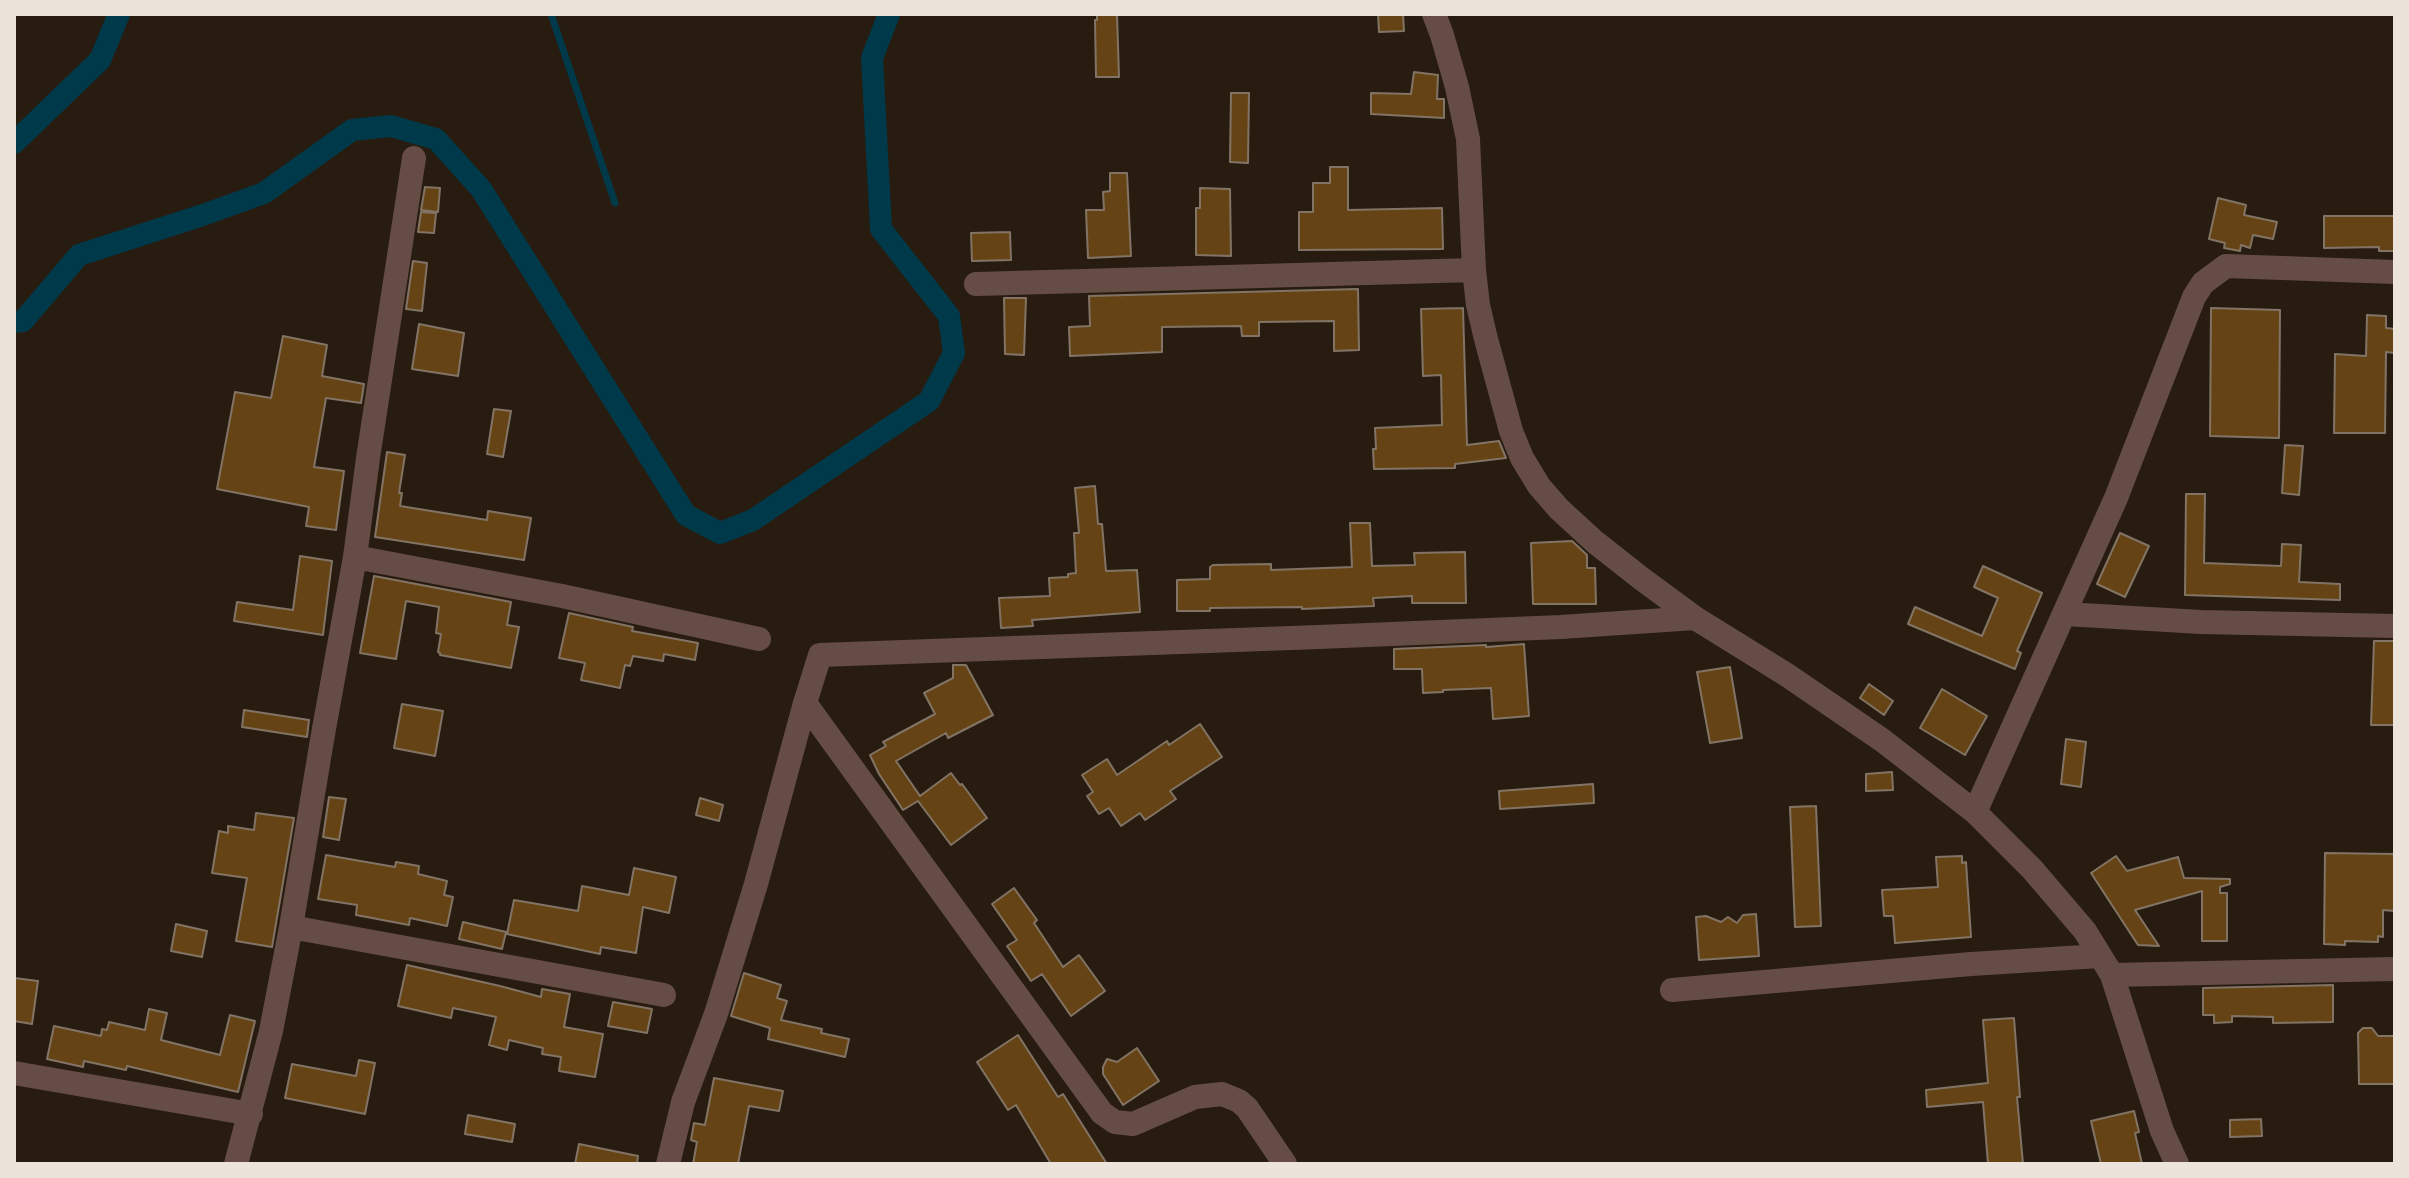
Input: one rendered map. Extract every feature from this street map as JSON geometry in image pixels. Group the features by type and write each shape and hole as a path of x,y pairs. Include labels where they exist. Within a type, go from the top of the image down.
{"street":[{"path":"1434,14 1457,87 1468,139 1474,270 1486,339 1511,431 1522,458 1539,486 1595,542 1695,618 1882,740 1975,812 2050,889 2085,931 2106,965 2162,1131 2177,1164"},
{"path":"236,1164 271,1031 291,927 355,557 414,158"},
{"path":"1975,812 2116,498 2194,297 2203,283 2226,266 2395,272"},
{"path":"976,284 1474,270"},
{"path":"355,557 562,596 759,639"},
{"path":"2065,614 2201,622 2395,626"},
{"path":"668,1164 683,1102 716,1014 756,884 820,655 1364,635 1695,618"},
{"path":"805,703 1102,1113 1115,1122 1133,1124 1195,1097 1222,1094 1247,1108 1285,1164"},
{"path":"291,927 664,995"},
{"path":"1672,990 1971,964 2395,969"},
{"path":"14,1073 251,1114"}],"building":[{"path":"1097,14 1117,14 1119,77 1096,77"},
{"path":"1378,14 1403,14 1404,31 1379,32"},
{"path":"1414,72 1438,75 1437,99 1444,99 1444,118 1371,114 1371,93 1411,94"},
{"path":"1231,93 1249,93 1248,163 1230,162"},
{"path":"1330,167 1348,167 1348,210 1442,208 1443,249 1299,250 1299,212 1313,212 1313,183 1330,183"},
{"path":"1110,173 1127,173 1131,256 1088,258 1086,210 1104,210 1103,192 1110,191"},
{"path":"425,187 440,188 438,212 421,210"},
{"path":"1200,188 1230,189 1231,256 1196,255 1196,208 1200,208"},
{"path":"2218,198 2246,205 2244,215 2277,222 2273,239 2253,235 2250,248 2241,245 2240,251 2224,248 2225,243 2209,239"},
{"path":"421,212 436,213 434,233 418,232"},
{"path":"2324,216 2395,216 2395,251 2379,251 2379,247 2324,248"},
{"path":"1010,232 1011,260 972,261 971,233"},
{"path":"413,261 427,263 422,311 406,309"},
{"path":"1358,289 1359,350 1334,351 1334,321 1259,322 1259,336 1242,336 1241,326 1162,327 1162,352 1070,356 1069,327 1090,326 1089,296"},
{"path":"1004,298 1026,298 1024,355 1005,354"},
{"path":"1463,308 1467,445 1499,441 1506,458 1455,464 1455,468 1374,469 1375,428 1442,425 1441,375 1423,376 1421,309"},
{"path":"2211,308 2280,310 2279,438 2210,436"},
{"path":"2367,315 2386,316 2386,328 2395,329 2395,353 2386,352 2385,433 2334,433 2335,354 2366,356"},
{"path":"419,324 464,333 458,376 412,369"},
{"path":"283,336 327,345 322,376 364,384 361,403 326,398 314,467 344,471 336,530 306,526 309,507 217,489 235,392 271,398"},
{"path":"494,409 511,411 503,457 487,454"},
{"path":"2285,445 2303,446 2299,495 2282,493"},
{"path":"387,452 405,455 400,506 487,520 488,511 531,518 524,560 375,537"},
{"path":"1095,486 1106,571 1137,570 1140,612 1032,620 1033,626 1001,628 999,598 1050,596 1049,578 1068,577 1068,574 1076,573 1074,533 1079,533 1075,488"},
{"path":"2186,494 2205,494 2204,563 2281,566 2282,544 2301,545 2299,582 2340,584 2340,600 2185,595"},
{"path":"1350,523 1370,523 1372,566 1415,565 1414,553 1465,552 1466,603 1412,603 1412,596 1373,598 1374,606 1177,611 1177,580 1210,579 1210,567 1213,565 1271,564 1271,570 1352,567"},
{"path":"2120,533 2149,546 2125,597 2097,584"},
{"path":"1572,541 1587,555 1587,568 1595,568 1596,604 1533,604 1531,543"},
{"path":"300,556 332,561 323,635 234,621 237,602 293,610"},
{"path":"1983,566 2042,593 2017,651 2021,653 2015,669 1908,624 1915,607 1982,636 1998,598 1974,587"},
{"path":"374,576 511,602 507,625 519,627 511,668 440,655 441,634 436,633 439,607 406,601 396,659 360,653"},
{"path":"569,613 633,627 632,631 698,643 695,660 664,654 663,661 633,656 630,666 625,665 620,688 581,680 585,663 559,658"},
{"path":"2374,641 2395,641 2395,725 2371,725"},
{"path":"1524,644 1529,716 1493,719 1491,688 1423,693 1422,669 1394,669 1394,649"},
{"path":"953,665 966,665 993,715 948,738 946,733 896,761 920,796 951,773 987,818 951,845 918,801 903,810 870,755 886,746 883,742 935,714 924,693 953,678"},
{"path":"1730,667 1742,738 1710,743 1697,672"},
{"path":"1869,684 1893,701 1884,715 1860,698"},
{"path":"1942,689 1987,716 1965,755 1920,728"},
{"path":"402,704 443,711 435,756 394,748"},
{"path":"244,710 309,720 307,737 242,727"},
{"path":"1200,724 1222,757 1170,791 1176,799 1145,820 1140,813 1121,826 1109,808 1099,814 1087,796 1093,792 1082,775 1107,759 1117,775 1167,741 1169,745"},
{"path":"2066,739 2086,742 2081,787 2061,784"},
{"path":"1892,772 1893,790 1866,791 1866,774"},
{"path":"1593,784 1594,803 1500,809 1499,791"},
{"path":"329,797 346,799 339,840 323,837"},
{"path":"700,798 723,805 719,821 696,815"},
{"path":"1816,806 1821,926 1795,927 1790,807"},
{"path":"256,813 294,818 272,947 236,941 247,878 212,873 219,831 228,833 228,826 254,830"},
{"path":"2325,853 2395,854 2395,911 2383,910 2383,937 2378,936 2378,942 2324,944"},
{"path":"326,855 395,867 396,862 419,866 418,874 447,881 444,895 453,897 447,926 410,918 409,925 356,915 357,905 318,899"},
{"path":"1962,856 1962,863 1966,862 1971,937 1895,943 1893,916 1884,916 1882,890 1938,887 1936,857"},
{"path":"2116,856 2127,871 2178,857 2184,878 2230,879 2230,884 2220,887 2220,893 2227,893 2227,941 2202,941 2202,891 2135,910 2159,946 2138,945 2091,873"},
{"path":"634,868 676,877 669,913 643,907 636,953 601,947 600,954 507,934 514,900 578,911 582,886 629,895"},
{"path":"1014,888 1037,920 1034,923 1063,967 1079,955 1105,991 1071,1016 1042,974 1031,981 1007,946 1017,940 992,904"},
{"path":"1756,914 1759,956 1699,960 1696,917 1706,916 1721,922 1728,917 1737,923 1743,915"},
{"path":"463,922 506,932 502,949 459,939"},
{"path":"176,924 207,931 202,957 171,951"},
{"path":"407,965 541,997 542,989 570,994 564,1027 603,1034 595,1077 559,1071 561,1057 542,1054 543,1048 509,1040 507,1050 489,1045 496,1017 453,1008 451,1018 398,1006"},
{"path":"744,973 781,985 777,998 787,1001 781,1020 849,1039 845,1057 768,1039 770,1028 731,1016"},
{"path":"14,978 38,981 32,1024 14,1021"},
{"path":"2333,985 2333,1022 2273,1023 2273,1017 2232,1016 2232,1022 2214,1023 2214,1015 2203,1015 2203,988"},
{"path":"613,1002 652,1009 647,1033 608,1026"},
{"path":"149,1009 167,1013 161,1040 220,1055 230,1015 255,1021 238,1092 127,1066 126,1070 84,1061 83,1067 47,1059 54,1026 101,1036 102,1029 107,1030 109,1022 145,1030"},
{"path":"2014,1018 2023,1164 1988,1164 1983,1102 1927,1107 1926,1090 1988,1083 1983,1020"},
{"path":"2363,1028 2372,1028 2378,1036 2395,1036 2395,1084 2359,1084 2358,1033"},
{"path":"1018,1035 1058,1097 1063,1094 1107,1164 1051,1164 1016,1105 1008,1110 977,1062"},
{"path":"1137,1048 1159,1081 1123,1105 1103,1074 1103,1067 1107,1059 1117,1062"},
{"path":"359,1060 375,1063 365,1114 285,1098 292,1064 356,1076"},
{"path":"714,1078 783,1091 779,1111 749,1106 738,1164 693,1164 697,1142 691,1140 694,1123 705,1125"},
{"path":"2134,1111 2142,1164 2101,1164 2091,1121"},
{"path":"468,1115 515,1124 512,1142 465,1134"},
{"path":"2261,1119 2262,1136 2230,1137 2230,1120"},
{"path":"579,1144 638,1156 637,1164 575,1164"}],"waterway":[{"path":"14,143 100,60 119,14"},
{"path":"551,14 615,203"},
{"path":"14,322 23,321 79,255 264,193 352,130 391,126 436,139 481,189 686,515 720,533 753,520 929,401 954,353 949,316 881,229 872,58 889,14"}]}
